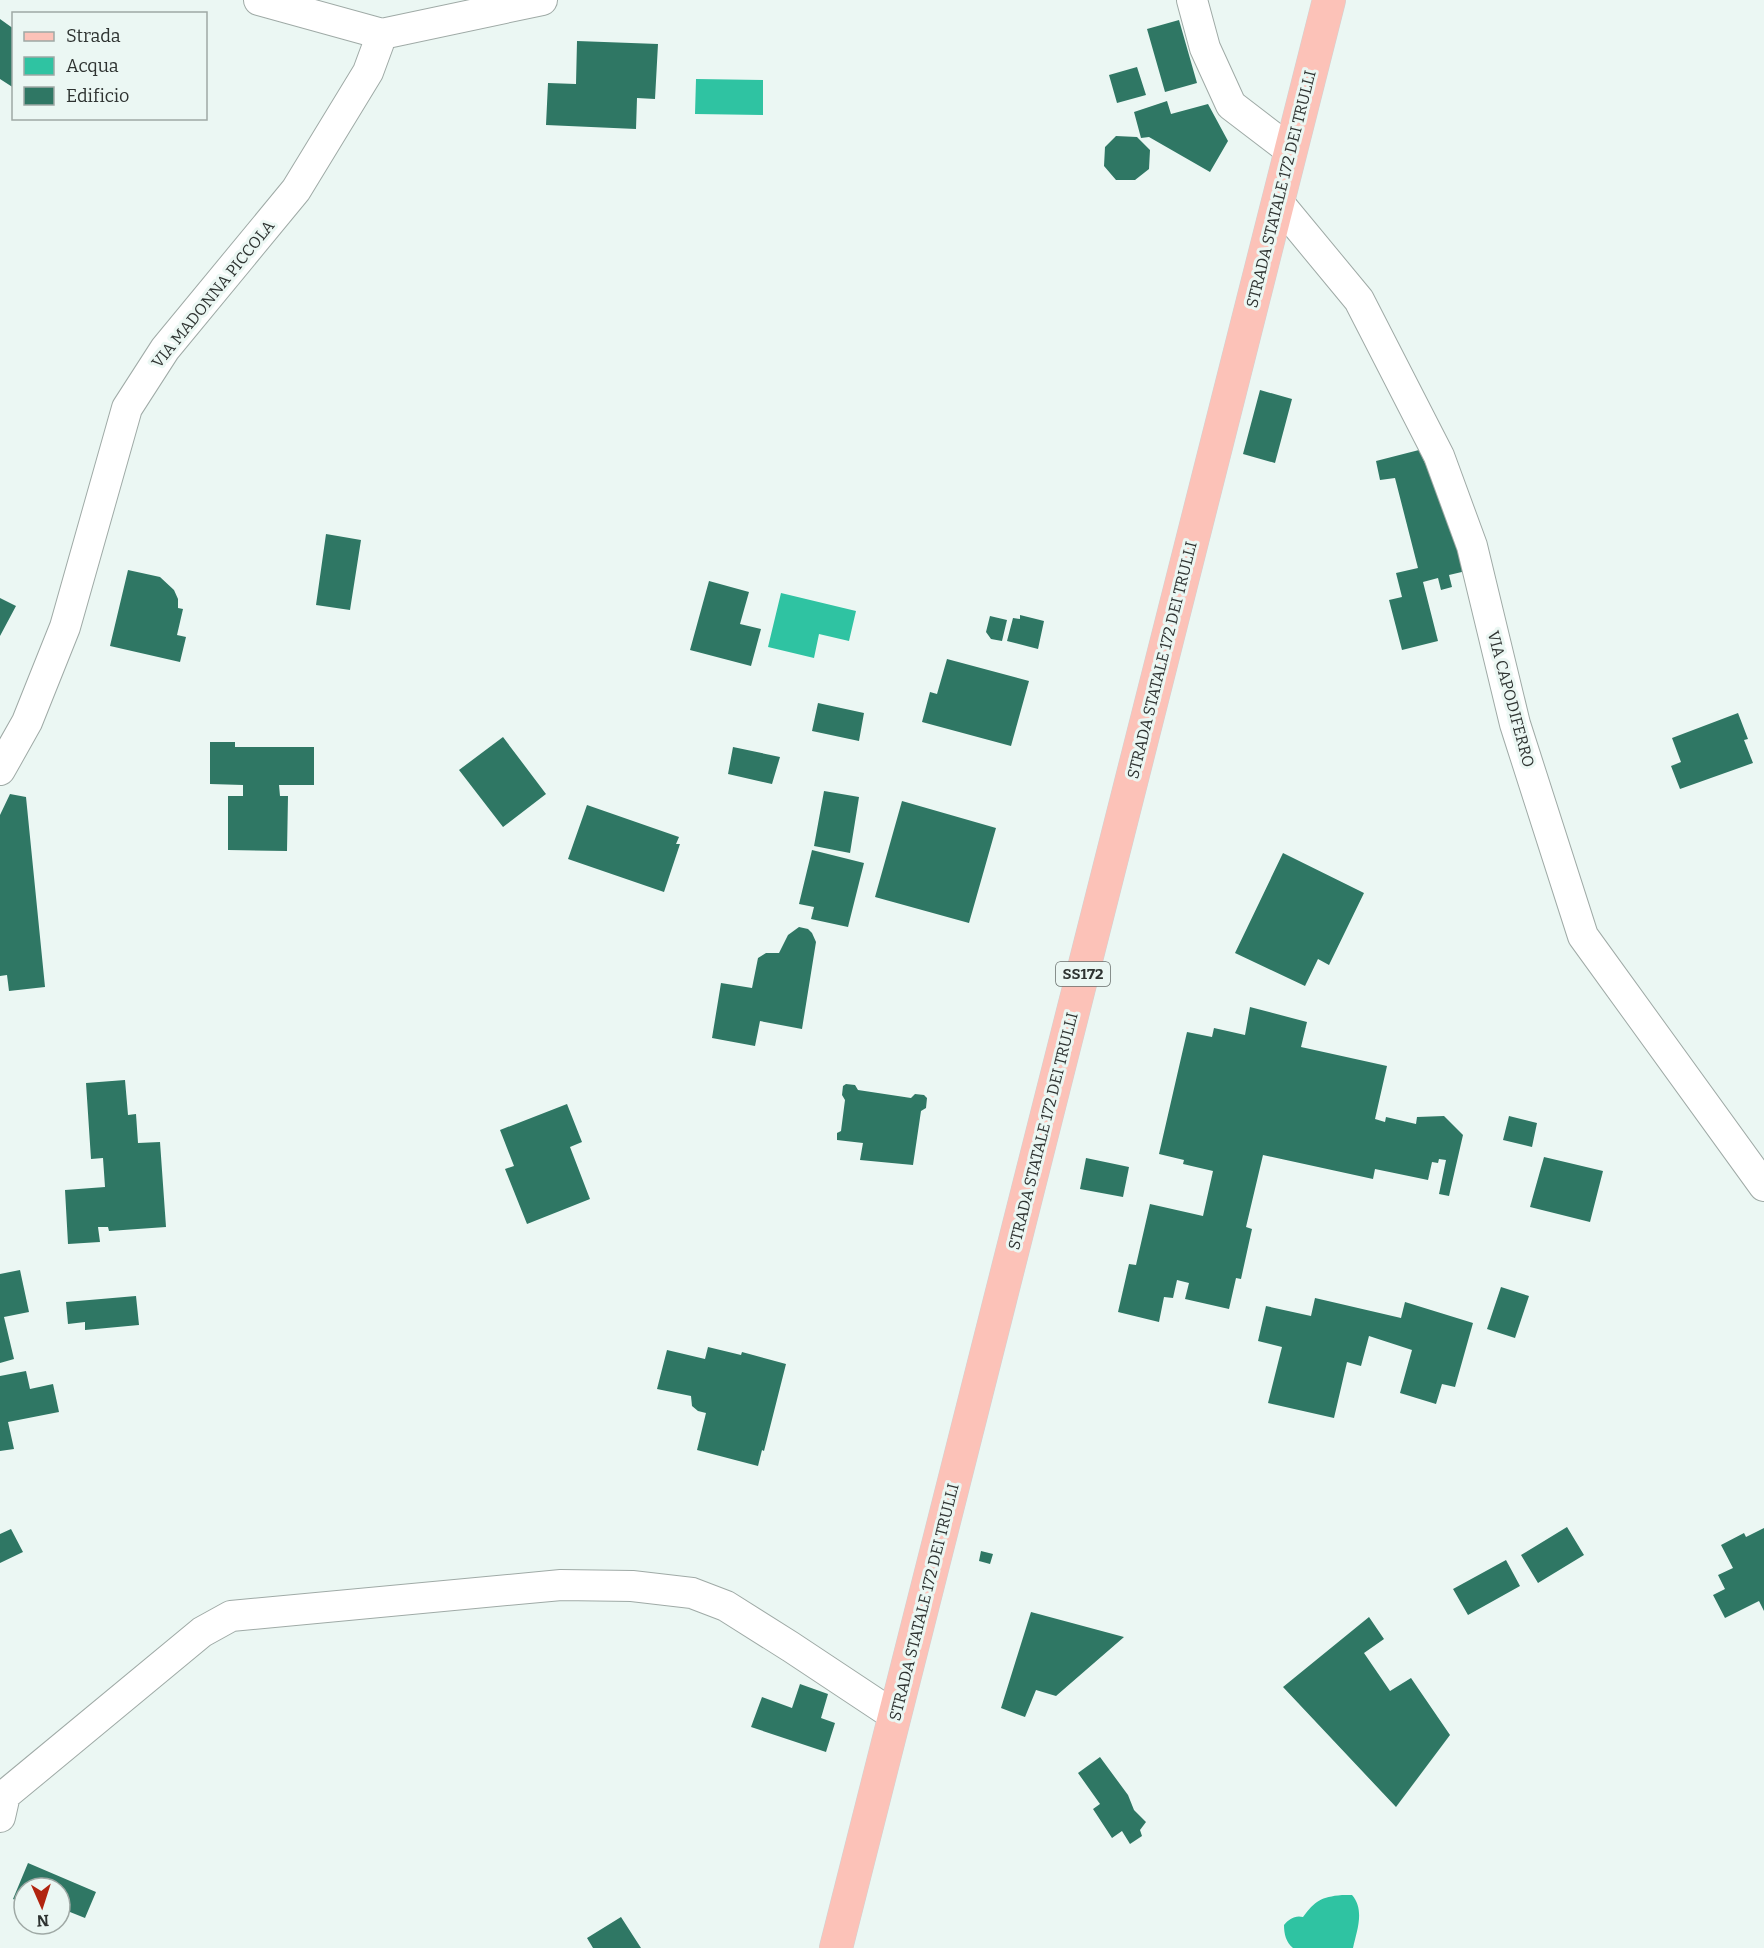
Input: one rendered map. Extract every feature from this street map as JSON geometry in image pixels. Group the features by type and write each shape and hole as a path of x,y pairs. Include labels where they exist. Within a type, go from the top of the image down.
{"main road":[{"name":"STRADA STATALE 172 DEI TRULLI","path":"836,1948 1329,0"}],"street":[{"path":"259,0 382,34 542,0"},
{"path":"1192,0 1205,48 1231,105 1291,151"},
{"name":"VIA MADONNA PICCOLA","path":"0,770 27,722 65,627 128,408 165,349 296,190 368,72 382,34"},
{"name":"VIA CAPODIFERRO","path":"1278,202 1359,300 1439,456 1472,546 1515,724 1583,936 1764,1186"},
{"path":"0,1817 5,1795 202,1632 231,1616 561,1585 632,1586 692,1593 726,1606 895,1716"}],"water":[{"path":"696,79 763,80 763,115 695,114"},
{"path":"781,593 856,611 849,641 819,634 814,658 768,647"},
{"path":"1352,1895 1358,1907 1359,1920 1353,1948 1293,1948 1285,1935 1284,1925 1290,1919 1303,1917 1319,1901"}],"building":[{"path":"0,19 12,28 12,87 0,79"},
{"path":"1179,20 1197,83 1165,92 1147,29"},
{"path":"577,41 658,44 655,99 637,98 636,129 546,125 548,83 576,84"},
{"path":"1137,67 1146,95 1117,103 1109,75"},
{"path":"1167,101 1171,114 1208,104 1228,141 1210,172 1149,137 1141,138 1134,112"},
{"path":"1116,136 1137,137 1150,150 1149,169 1135,180 1116,180 1104,166 1105,147"},
{"path":"1260,390 1292,399 1275,463 1243,454"},
{"path":"1419,450 1455,529 1466,571 1449,575 1452,587 1441,590 1438,578 1423,582 1438,641 1402,650 1389,600 1402,597 1396,573 1418,568 1395,478 1380,480 1376,461"},
{"path":"326,534 361,540 350,610 316,605"},
{"path":"128,570 160,577 174,590 178,599 178,608 183,609 177,635 186,637 180,662 110,646"},
{"path":"709,581 749,592 740,624 761,629 751,666 690,650"},
{"path":"0,598 16,606 0,636"},
{"path":"1020,615 1044,621 1038,649 1007,641 1013,618 1020,619"},
{"path":"990,616 1007,620 1002,641 991,639 986,632"},
{"path":"947,659 1029,681 1011,746 922,722 930,692 937,694"},
{"path":"818,703 864,713 859,741 812,731"},
{"path":"1738,713 1748,739 1744,740 1753,763 1680,789 1671,766 1681,762 1672,738"},
{"path":"503,737 546,794 503,827 459,770"},
{"path":"210,742 235,742 235,747 314,747 314,785 279,785 280,796 288,796 287,851 228,850 228,796 243,796 243,785 210,784"},
{"path":"733,747 780,757 772,784 728,774"},
{"path":"824,791 859,797 850,853 814,846"},
{"path":"10,794 26,797 45,987 9,991 7,975 0,976 0,815"},
{"path":"902,801 996,828 969,923 875,897"},
{"path":"587,805 679,837 676,844 680,844 664,892 568,859"},
{"path":"812,850 864,863 848,927 811,919 814,907 799,904"},
{"path":"1283,853 1364,893 1329,965 1318,959 1305,986 1235,953"},
{"path":"799,927 808,929 816,942 802,1029 760,1021 755,1046 712,1038 721,983 752,988 758,958 766,953 779,953 788,935"},
{"path":"1250,1007 1307,1022 1301,1047 1387,1066 1375,1119 1385,1122 1386,1117 1416,1124 1417,1117 1444,1116 1463,1135 1449,1196 1439,1194 1446,1160 1439,1159 1438,1163 1432,1162 1428,1180 1375,1169 1373,1179 1263,1155 1246,1227 1252,1229 1241,1279 1236,1278 1229,1309 1185,1299 1189,1283 1177,1280 1173,1298 1164,1297 1159,1322 1118,1312 1129,1264 1136,1265 1150,1204 1203,1216 1213,1171 1183,1164 1184,1160 1159,1154 1187,1032 1212,1037 1214,1028 1245,1035"},
{"path":"125,1080 128,1115 136,1114 138,1143 160,1142 166,1227 109,1231 108,1227 98,1227 100,1242 68,1244 65,1190 105,1187 103,1158 91,1159 86,1083"},
{"path":"855,1085 858,1090 911,1098 915,1094 924,1095 927,1098 926,1108 921,1111 913,1165 860,1160 863,1143 837,1140 837,1133 841,1131 845,1100 842,1095 843,1086"},
{"path":"567,1104 582,1142 570,1147 590,1199 527,1224 505,1169 514,1166 500,1130"},
{"path":"1509,1116 1537,1123 1532,1147 1503,1140"},
{"path":"1544,1157 1603,1171 1590,1222 1530,1207"},
{"path":"1086,1158 1129,1167 1123,1197 1080,1189"},
{"path":"20,1270 29,1312 4,1317 14,1359 0,1363 0,1274"},
{"path":"1501,1287 1529,1296 1515,1338 1487,1329"},
{"path":"136,1296 139,1325 85,1330 85,1322 68,1324 66,1302"},
{"path":"1315,1298 1401,1318 1405,1302 1473,1323 1455,1387 1442,1384 1436,1404 1400,1393 1412,1350 1369,1336 1361,1366 1347,1362 1334,1418 1268,1403 1282,1347 1258,1341 1266,1306 1311,1316"},
{"path":"708,1347 741,1355 742,1352 786,1364 764,1451 762,1450 758,1466 697,1450 706,1413 692,1406 691,1396 657,1389 667,1350 705,1359"},
{"path":"26,1371 30,1389 53,1384 59,1412 8,1422 14,1449 0,1451 0,1376"},
{"path":"1567,1527 1584,1555 1538,1583 1521,1555"},
{"path":"1764,1528 1764,1611 1759,1601 1725,1618 1713,1595 1725,1589 1718,1575 1733,1568 1721,1545 1744,1533 1746,1537"},
{"path":"11,1529 23,1552 0,1563 0,1534"},
{"path":"981,1551 993,1554 990,1564 979,1561"},
{"path":"1506,1560 1520,1586 1468,1615 1453,1589"},
{"path":"1031,1612 1124,1637 1056,1696 1036,1690 1025,1717 1001,1708"},
{"path":"1369,1617 1384,1639 1364,1653 1390,1691 1411,1678 1450,1735 1396,1807 1283,1687"},
{"path":"800,1684 828,1694 821,1718 835,1723 826,1752 751,1727 762,1697 792,1708"},
{"path":"1100,1757 1128,1795 1134,1810 1146,1822 1140,1830 1142,1836 1130,1844 1122,1831 1112,1838 1093,1809 1100,1804 1078,1773"},
{"path":"28,1863 58,1876 23,1876"},
{"path":"72,1882 96,1892 85,1918 72,1913"},
{"path":"621,1917 641,1948 593,1948 587,1938"}]}
